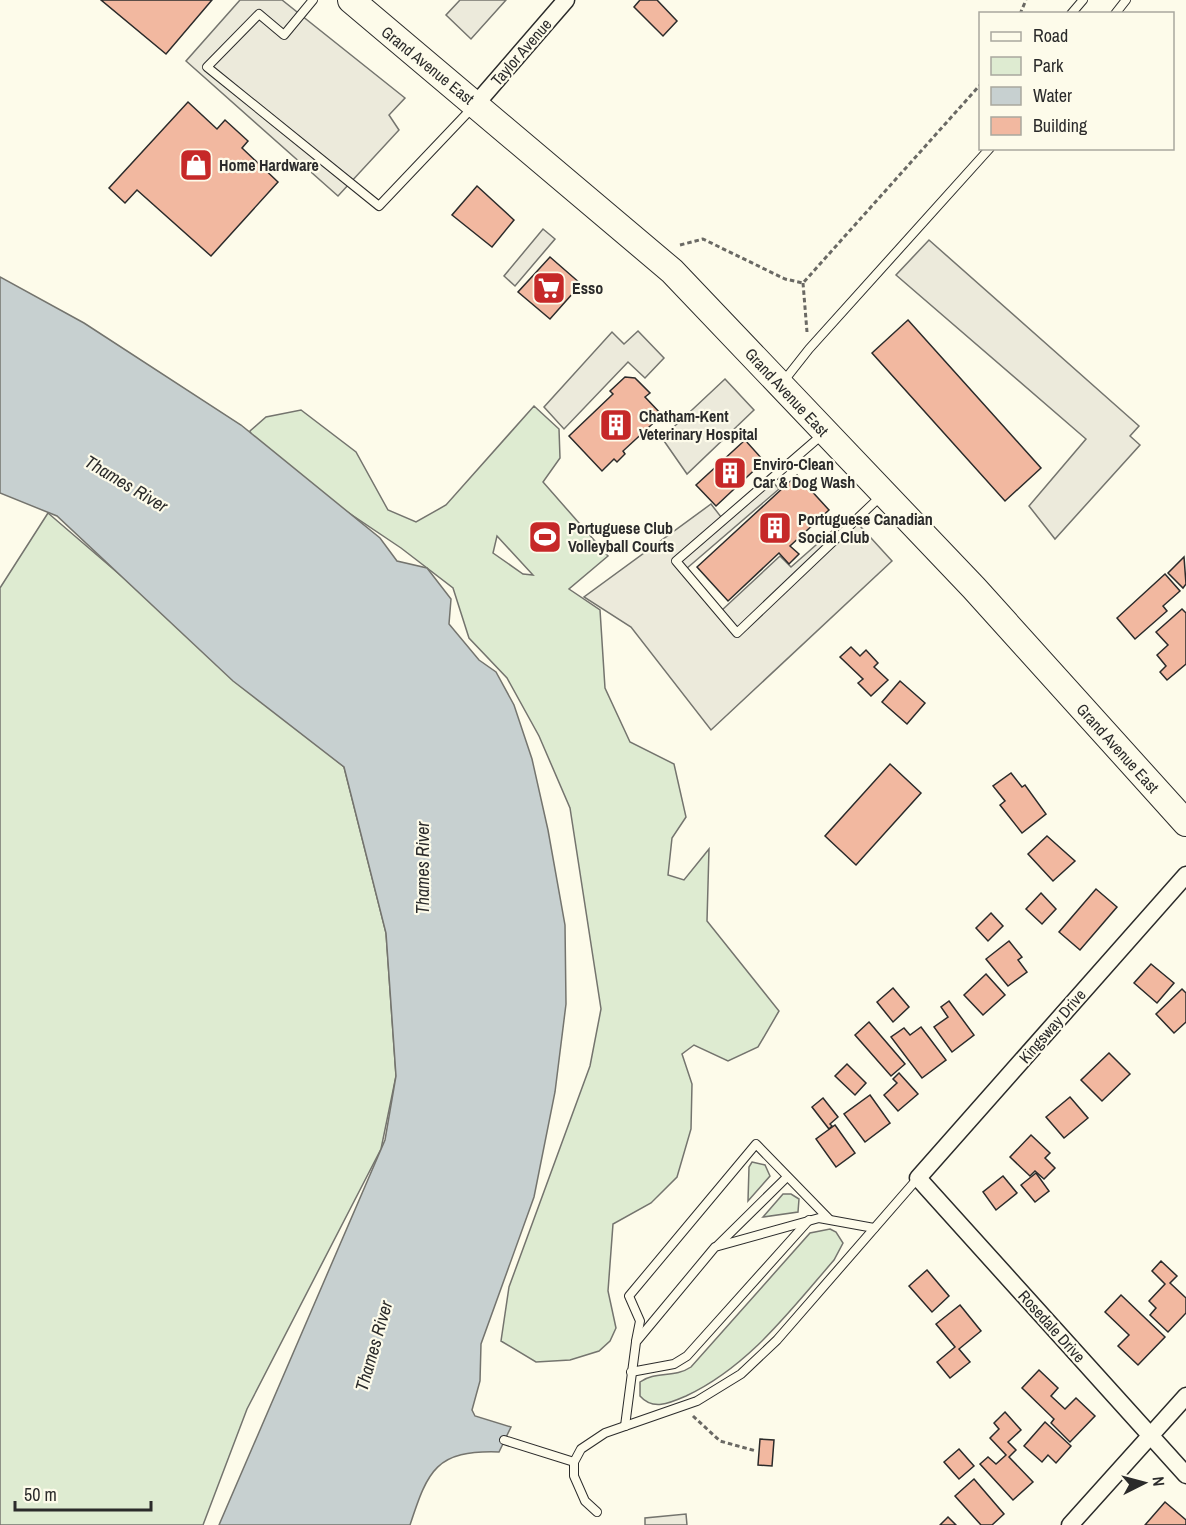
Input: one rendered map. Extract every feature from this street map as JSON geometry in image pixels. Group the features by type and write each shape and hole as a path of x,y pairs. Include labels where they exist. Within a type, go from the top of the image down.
{"main road":[{"name":"Grand Avenue East","path":"351,0 672,271 974,588 1186,823"}],"street":[{"name":"Taylor Avenue","path":"476,104 566,0"},
{"name":"Kingsway Drive","path":"918,1178 1186,874"},
{"name":"Rosedale Drive","path":"918,1178 1150,1432 1186,1475"},
{"path":"1070,1525 1150,1432 1186,1396"}],"lane":[{"path":"313,0 284,35 259,14 207,67 379,206 476,104"},
{"path":"1073,12 1083,0"},
{"path":"1116,12 1126,0"},
{"path":"781,385 809,349 988,150"},
{"path":"825,433 676,561 737,633 883,494"},
{"path":"626,1426 631,1372 640,1321 629,1296 756,1144 829,1220"},
{"path":"636,1341 715,1247 787,1177"},
{"path":"597,1512 585,1501 574,1476 574,1462 590,1442 626,1426 683,1407 723,1388 760,1358 918,1178"},
{"path":"715,1247 819,1218 874,1228"},
{"path":"631,1372 674,1364 687,1356 809,1220"},
{"path":"504,1440 574,1462"}],"path":[{"path":"809,349 803,283 979,87"},
{"path":"680,245 703,239 785,279 803,283"},
{"path":"683,1407 720,1441 756,1451"}],"green space":[{"path":"534,406 559,429 560,458 543,482 608,556 569,589 600,610 605,688 630,742 674,764 686,817 672,838 668,875 684,880 709,849 707,921 779,1011 758,1047 728,1061 694,1045 682,1054 692,1084 691,1129 677,1177 651,1203 613,1224 608,1291 616,1328 610,1341 599,1351 570,1360 536,1362 501,1341 509,1287 590,1066 601,1009 570,808 539,736 507,678 469,638 453,588 401,548 258,452 250,431 266,417 301,410 356,452 388,510 416,522 446,505","holes":["497,536 533,575 523,574 493,553"]},
{"path":"48,513 344,767 386,933 396,1076 381,1149 247,1409 203,1525 0,1525 0,588"},
{"path":"752,1162 765,1165 770,1176 748,1201 749,1167"},
{"path":"783,1194 791,1194 799,1199 798,1212 763,1217"},
{"path":"830,1229 836,1232 843,1243 834,1260 784,1318 748,1354 708,1384 674,1401 656,1404 645,1401 640,1396 640,1382 691,1367 810,1233"}],"shaded area":[{"path":"240,0 282,0 405,98 389,115 399,130 338,196 186,61"},
{"path":"460,0 506,0 471,39 446,15"},
{"path":"543,229 555,239 515,286 504,276"},
{"path":"929,240 1139,426 1130,436 1140,445 1055,539 1029,506 1086,439 896,275"},
{"path":"638,331 664,358 645,378 628,362 564,429 544,407 612,332 624,344"},
{"path":"725,379 754,410 687,474 662,438"},
{"path":"769,478 779,489 686,569 721,611 780,556 791,567 850,515 892,561 711,730 631,627 584,597 711,504 721,517"},
{"path":"686,1514 687,1525 645,1525 645,1518"}],"water":[{"name":"Thames River","path":"0,277 84,323 241,425 380,538 397,561 427,568 451,599 449,624 479,660 496,672 514,705 532,759 548,830 565,925 566,1004 555,1092 534,1197 481,1344 480,1381 472,1410 475,1416 511,1427 499,1452 461,1455 438,1467 429,1477 410,1525 219,1525 385,1140 396,1076 386,933 344,767 233,681 57,516 0,493"}],"building":[{"path":"101,0 212,0 166,54"},
{"path":"640,0 657,0 677,21 663,36 634,7"},
{"name":"Home Hardware","path":"188,102 217,129 225,120 248,141 242,148 278,182 211,256 137,190 125,203 109,188"},
{"path":"477,186 514,220 492,247 452,215"},
{"name":"Esso","path":"550,257 581,284 550,319 518,292"},
{"path":"908,320 1041,468 1005,501 872,353"},
{"name":"Chatham-Kent Veterinary Hospital","path":"625,377 635,378 650,393 645,397 662,415 623,451 625,454 617,462 614,459 602,471 569,436 613,394 610,391"},
{"name":"Enviro-Clean Car & Dog Wash","path":"745,440 764,461 716,506 696,485"},
{"name":"Portuguese Canadian Social Club","path":"797,475 829,510 790,546 799,554 789,564 779,553 728,601 697,567"},
{"path":"1184,557 1186,584 1183,588 1168,573"},
{"path":"1165,574 1180,591 1163,606 1167,611 1135,639 1117,618"},
{"path":"1182,609 1186,613 1186,664 1167,680 1160,672 1166,666 1157,655 1168,645 1156,632"},
{"path":"851,647 860,656 866,650 878,663 874,667 888,680 871,696 858,683 863,679 840,657"},
{"path":"900,681 925,703 907,724 882,702"},
{"path":"890,764 921,793 856,865 825,836"},
{"path":"1011,773 1022,787 1025,785 1046,814 1022,833 1000,805 1005,801 993,786"},
{"path":"1047,836 1075,861 1053,881 1028,854"},
{"path":"1096,889 1117,907 1080,950 1059,932"},
{"path":"1041,893 1056,909 1042,924 1026,909"},
{"path":"991,913 1003,926 988,941 976,928"},
{"path":"1009,941 1022,957 1018,960 1027,972 1008,986 986,959"},
{"path":"1151,964 1174,983 1157,1003 1134,983"},
{"path":"986,974 1005,995 983,1015 964,995"},
{"path":"893,988 909,1007 893,1022 877,1002"},
{"path":"1182,989 1186,993 1186,1022 1174,1033 1156,1014"},
{"path":"949,1001 974,1035 952,1052 934,1027 948,1017 941,1007"},
{"path":"869,1022 905,1064 891,1076 855,1035"},
{"path":"921,1027 946,1060 922,1078 891,1037 904,1028 910,1035"},
{"path":"1109,1053 1130,1074 1102,1101 1081,1080"},
{"path":"847,1064 866,1083 855,1095 835,1076"},
{"path":"899,1073 918,1094 898,1111 884,1095 897,1083 893,1079"},
{"path":"870,1095 890,1123 865,1142 844,1114"},
{"path":"1070,1097 1088,1118 1064,1138 1046,1117"},
{"path":"823,1098 838,1117 830,1124 832,1126 829,1129 812,1107"},
{"path":"835,1125 855,1153 836,1167 816,1139"},
{"path":"1031,1135 1050,1153 1045,1158 1055,1168 1044,1179 1035,1171 1030,1176 1010,1157"},
{"path":"1036,1173 1049,1191 1035,1202 1021,1185"},
{"path":"1003,1176 1017,1193 996,1210 983,1192"},
{"path":"1161,1261 1177,1276 1170,1283 1186,1298 1186,1313 1168,1332 1150,1315 1156,1308 1149,1301 1165,1284 1152,1271"},
{"path":"927,1270 949,1296 932,1312 909,1286"},
{"path":"1121,1295 1165,1337 1138,1365 1118,1346 1129,1335 1105,1312"},
{"path":"960,1305 981,1331 959,1349 970,1362 950,1378 937,1362 955,1347 936,1324"},
{"path":"1039,1370 1058,1388 1051,1396 1065,1409 1076,1398 1095,1416 1070,1442 1051,1423 1054,1419 1022,1388"},
{"path":"1005,1412 1021,1430 1008,1442 1016,1450 1009,1457 1033,1482 1013,1500 980,1464 988,1457 996,1464 1006,1455 990,1438 999,1429 994,1423"},
{"path":"1045,1422 1071,1446 1056,1463 1048,1455 1042,1462 1024,1446"},
{"path":"760,1439 774,1440 772,1466 758,1465"},
{"path":"959,1449 974,1466 959,1479 944,1462"},
{"path":"974,1479 1004,1514 992,1525 981,1525 955,1496"},
{"path":"1165,1502 1186,1520 1186,1525 1145,1525"},
{"path":"948,1517 956,1525 940,1525"}],"place":[{"name":"Home Hardware","path":"196,165"},
{"name":"Esso","path":"549,288"},
{"name":"Chatham-Kent Veterinary Hospital","path":"616,425"},
{"name":"Enviro-Clean Car & Dog Wash","path":"730,473"},
{"name":"Portuguese Canadian Social Club","path":"775,528"},
{"name":"Portuguese Club Volleyball Courts","path":"545,537"}]}
